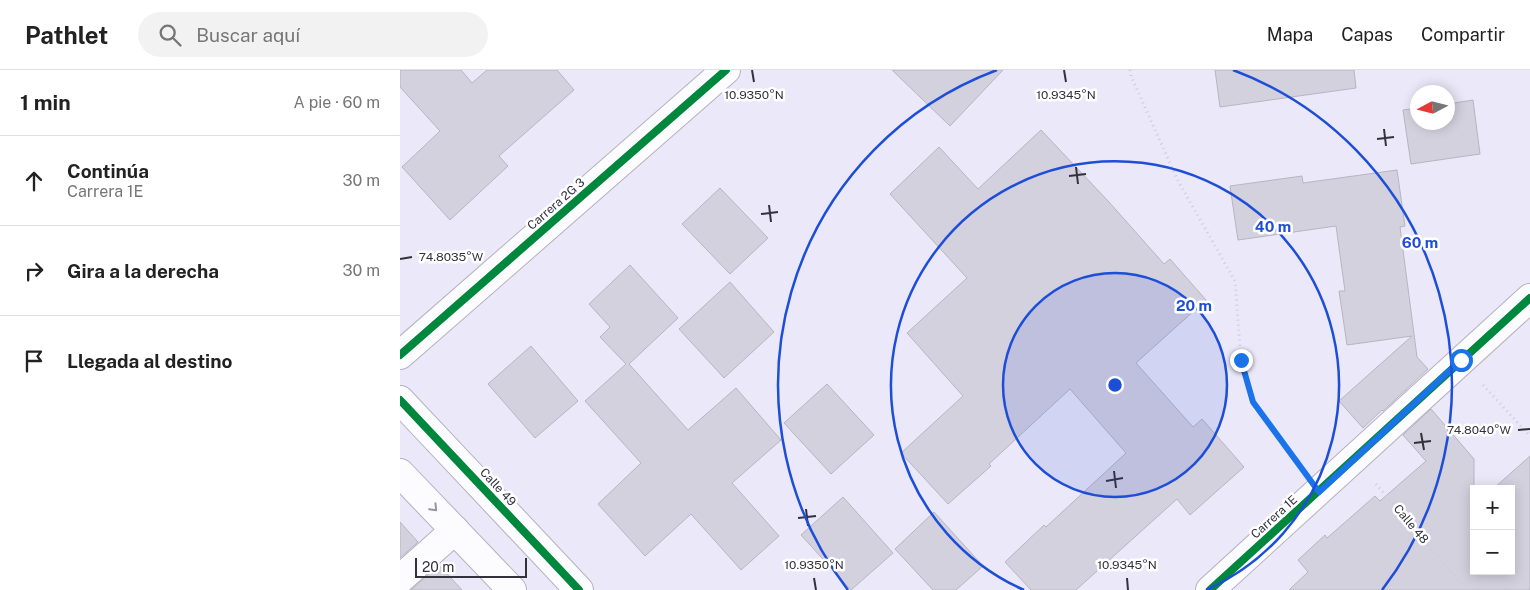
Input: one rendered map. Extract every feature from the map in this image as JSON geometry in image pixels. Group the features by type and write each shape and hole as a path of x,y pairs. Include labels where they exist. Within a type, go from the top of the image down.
{"street":[{"name":"Carrera 2G 3","path":"400,354 726,70"},
{"name":"Carrera 1E","path":"1210,590 1530,298"},
{"name":"Calle 49","path":"400,400 580,590"},
{"path":"400,473 512,590"},
{"path":"400,579 455,530"}],"path":[{"path":"1130,70 1177,179 1235,281 1241,360 1253,402 1319,492"},
{"path":"1461,360 1530,436"}],"building":[{"path":"400,70 461,70 472,83 487,70 557,70 574,90 499,156 508,166 450,220 402,167 440,131 400,87"},
{"path":"892,70 1003,70 950,126"},
{"path":"1215,70 1354,70 1356,88 1220,107"},
{"path":"1473,100 1480,154 1411,164 1403,110 1410,109 1410,130 1455,130 1455,103"},
{"path":"1041,130 1164,264 1170,259 1206,300 1136,363 1193,427 1202,419 1244,467 1190,515 1177,499 1076,590 1031,590 1005,562 1126,453 1070,389 989,464 991,466 948,504 901,453 963,396 907,333 967,278 890,194 939,147 978,189"},
{"path":"1397,170 1405,226 1400,227 1417,357 1428,369 1363,428 1339,401 1412,336 1347,345 1339,291 1345,291 1336,226 1238,240 1230,186 1302,176 1303,183"},
{"path":"720,188 768,238 730,274 682,224"},
{"path":"630,265 678,318 629,364 688,430 736,388 781,440 732,483 779,536 741,570 691,514 645,556 598,504 641,463 585,401 626,364 600,337 610,327 589,304"},
{"path":"730,282 774,332 724,378 679,329"},
{"path":"531,346 578,401 535,438 488,384"},
{"path":"827,384 874,435 831,474 784,423"},
{"path":"1431,409 1474,459 1474,485 1470,485 1470,575 1515,575 1515,485 1497,485 1530,456 1530,590 1289,590 1308,572 1298,560 1325,535 1327,538 1375,496 1380,501 1426,461 1403,435"},
{"path":"843,497 893,553 851,590 801,535"},
{"path":"934,512 983,566 956,590 933,590 895,549"},
{"path":"400,522 418,542 400,558"},
{"path":"439,565 462,590 411,590"}],"cycle path":[{"path":"400,355 726,70"},
{"path":"1210,590 1530,298"},
{"path":"400,400 579,590"}],"route":[{"path":"1241,360 1253,402 1319,492 1461,360"}]}
